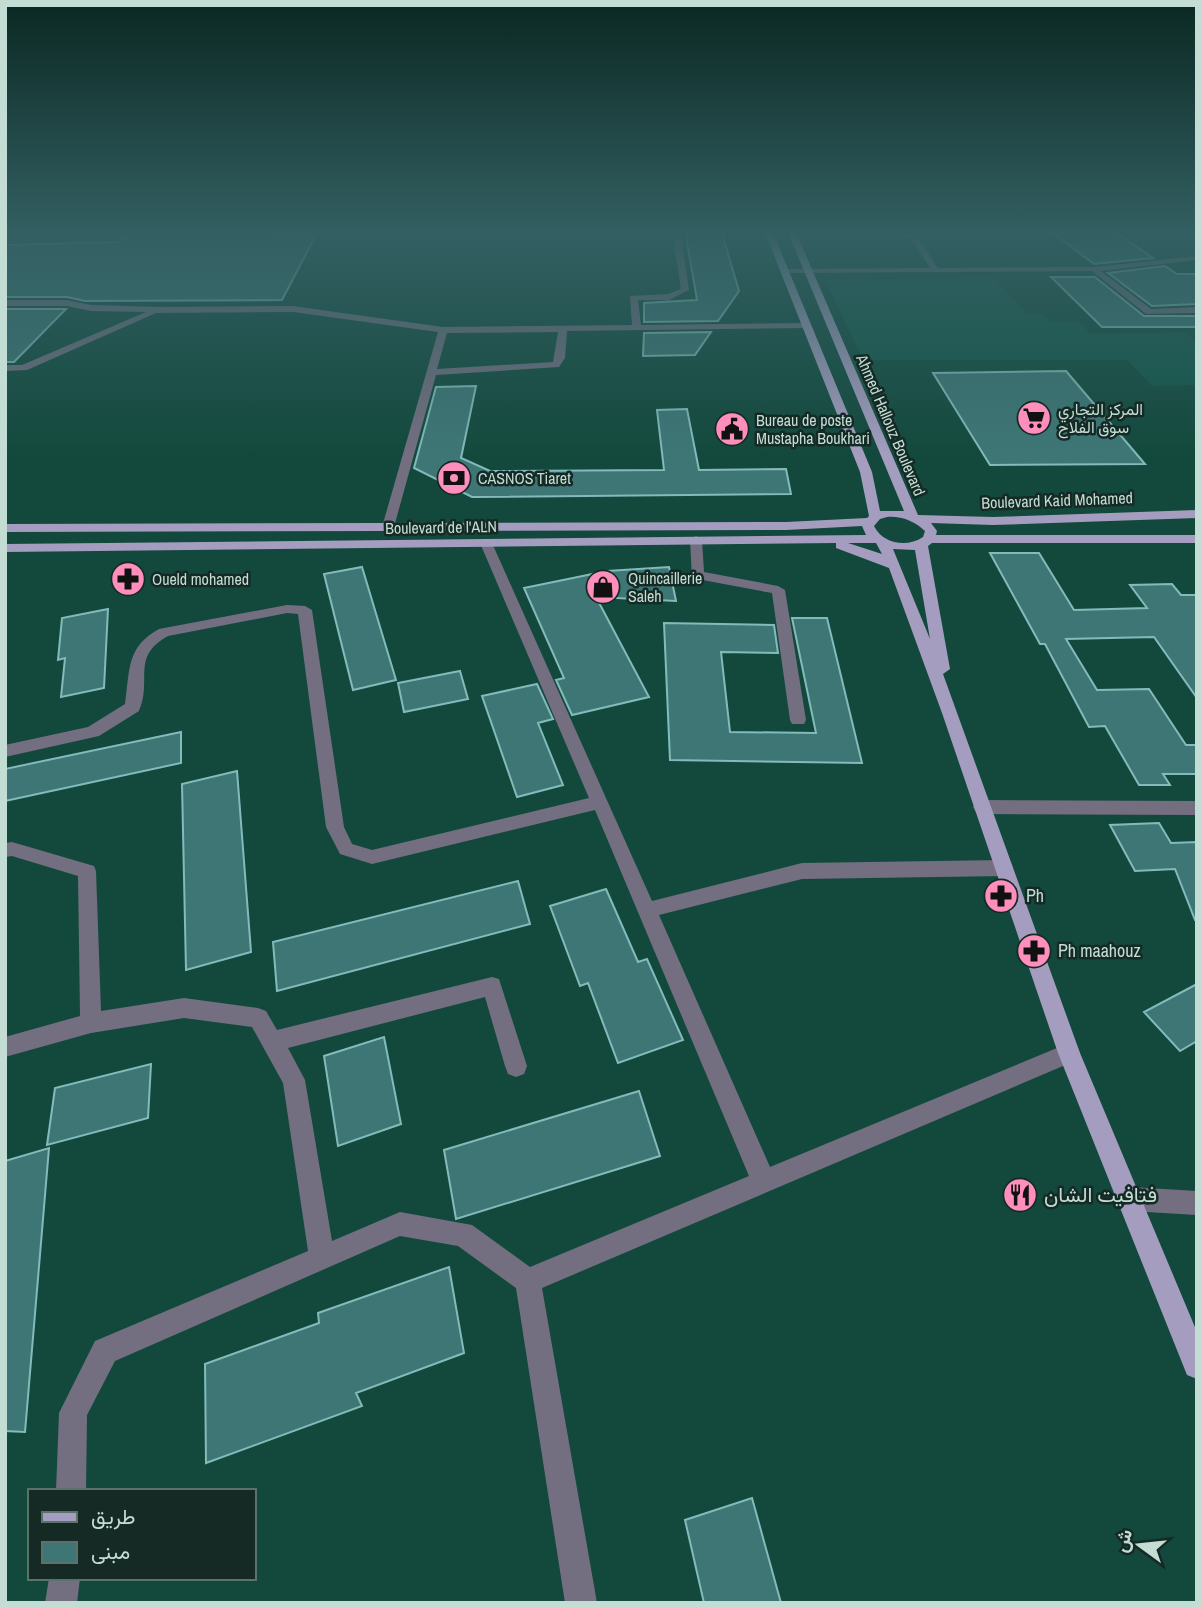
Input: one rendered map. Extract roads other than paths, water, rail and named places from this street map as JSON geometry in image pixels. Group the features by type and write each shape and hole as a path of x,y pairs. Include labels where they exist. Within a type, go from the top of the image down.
{"main road":[{"path":"799,305 866,472 872,519 869,530 880,540 895,566 950,713 1069,1054 1197,1365"},
{"name":"Ahmed Hallouz Boulevard","path":"824,305 915,518 930,531 925,542 950,713"},
{"name":"Boulevard Kaid Mohamed","path":"872,519 896,513 915,518 993,521 1197,514"},
{"name":"Boulevard de l'ALN","path":"5,528 786,526 872,519"},
{"path":"925,542 1197,539"},
{"name":"Boulevard de l'ALN","path":"5,548 696,540 880,540 898,547 925,542"},
{"path":"817,541 858,550 895,566"}],"street":[{"path":"77,305 159,310 293,309 443,330 808,326"},
{"path":"634,305 637,328"},
{"path":"1140,305 1149,312 1197,310"},
{"path":"5,368 23,368 159,310"},
{"path":"431,372 556,365 560,358 563,329"},
{"path":"388,527 443,330"},
{"path":"696,540 697,575 778,590 798,720"},
{"path":"486,544 764,1182"},
{"path":"5,751 93,732 133,707 140,654 148,640 164,632 287,609 305,610 335,827 346,849 372,857 600,802"},
{"path":"982,807 1197,808"},
{"path":"5,850 12,849 87,871 91,1023"},
{"path":"647,911 803,871 1004,867"},
{"path":"272,1042 492,986 516,1066"},
{"path":"5,1047 91,1023 184,1007 258,1018 294,1080 322,1258"},
{"path":"528,1281 1069,1054"},
{"path":"1130,1199 1197,1203"},
{"path":"71,1489 73,1413 105,1351 400,1224 463,1234 528,1281 581,1603"},
{"path":"61,1603 65,1580"}],"place":[{"name":"المركز التجاري سوق الفلاح","path":"1034,418"},
{"name":"Bureau de poste Mustapha Boukhari","path":"732,429"},
{"name":"CASNOS Tiaret","path":"454,478"},
{"name":"Oueld mohamed","path":"128,579"},
{"name":"Quincaillerie Saleh","path":"603,587"},
{"name":"Ph","path":"1001,896"},
{"name":"Ph maahouz","path":"1034,951"},
{"name":"فتافيت الشان","path":"1020,1195"}]}
